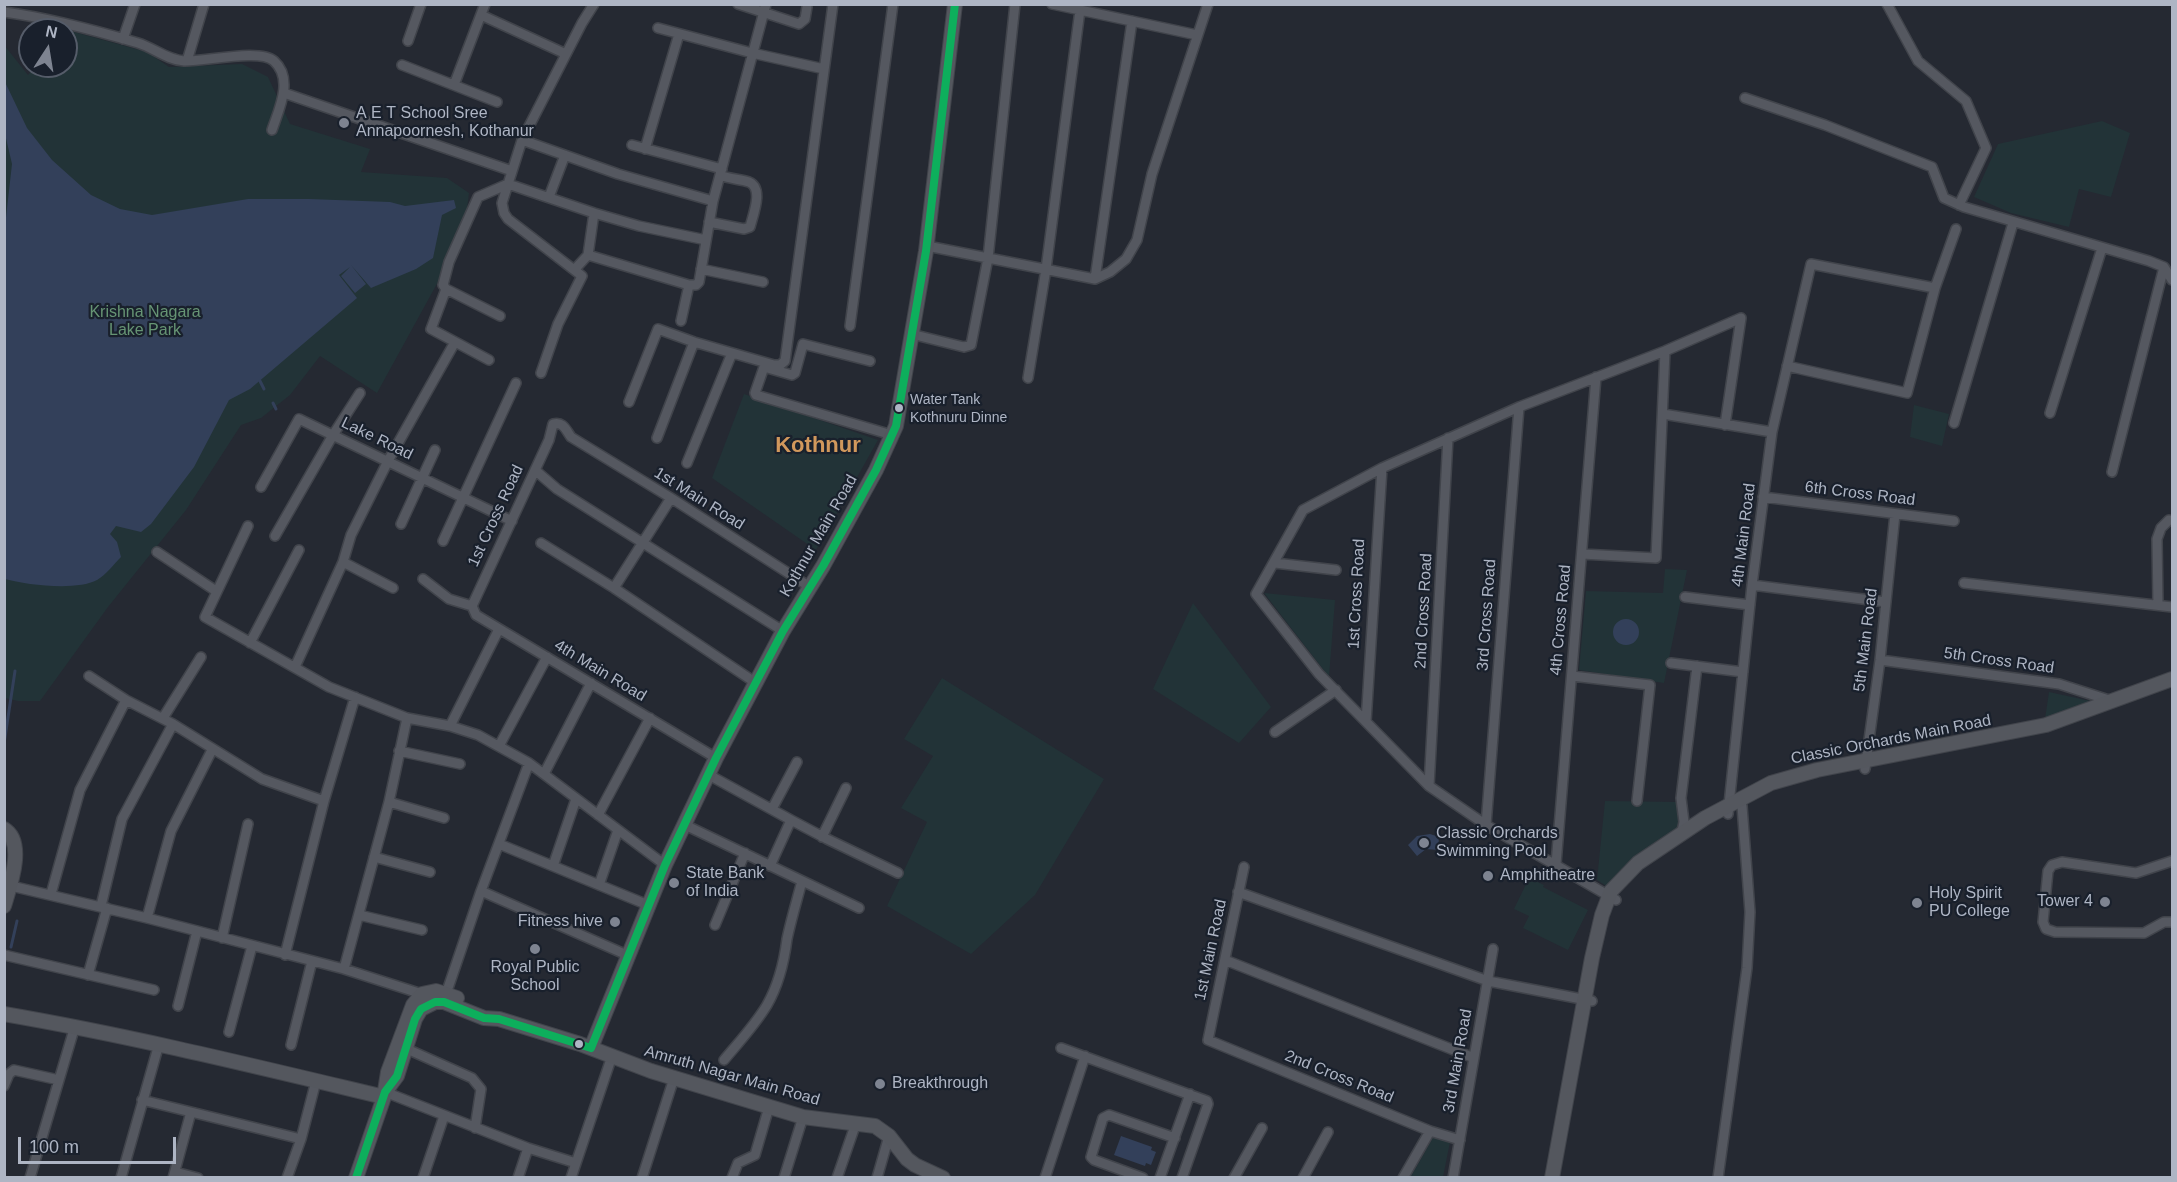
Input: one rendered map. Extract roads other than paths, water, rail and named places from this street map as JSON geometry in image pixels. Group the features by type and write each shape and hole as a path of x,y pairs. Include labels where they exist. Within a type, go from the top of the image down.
{"main road":[{"name":"Kothnur Main Road","path":"591,1048 664,865 716,758 783,632 876,470 892,435 900,411 927,246 955,4"},
{"name":"Classic Orchards Main Road","path":"1865,765 2046,725 2172,679"},
{"name":"Classic Orchards Main Road","path":"1560,1178 1599,926 1612,898 1611,891 1638,863 1733,808 1756,789 1786,778 2049,733 2172,687"},
{"path":"4,829 13,836 16,852 4,906"},
{"name":"Amruth Nagar Main Road","path":"356,1178 407,1017 422,994 436,991 446,994 486,1010 499,1019"},
{"name":"Classic Orchards Main Road","path":"1552,1178 1588,1000"},
{"name":"Amruth Nagar Main Road","path":"384,1094 397,1076 415,1019 421,1009 435,1002 444,1002 484,1018 499,1019 591,1048 674,1078 803,1118 856,1122 875,1126 890,1136 907,1159 934,1176"},
{"path":"4,1014 75,1026 316,1081 384,1094"}],"street":[{"path":"123,39 135,4"},
{"path":"187,62 204,4"},
{"path":"408,40 421,4"},
{"path":"454,85 485,4"},
{"path":"541,373 558,324 582,276 508,219 502,202 504,185 512,171 522,140 594,4"},
{"path":"738,4 765,9 799,24 805,20 807,7"},
{"path":"629,402 658,329 774,365 780,365 785,361 833,4"},
{"path":"850,326 893,4"},
{"path":"911,334 964,347 971,345 988,258 1015,4"},
{"path":"1052,4 1197,35"},
{"path":"927,246 1095,279 1110,272 1126,259 1137,240 1152,174 1208,4"},
{"path":"1887,4 1918,61 1966,101 1986,148 1959,205"},
{"path":"588,255 689,285 696,285 699,282 713,201 765,9"},
{"path":"1028,378 1046,269 1080,10"},
{"path":"4,12 51,20 151,47 171,60 187,62 260,56 273,60 280,69 284,93 272,130"},
{"path":"481,15 566,54"},
{"path":"1095,279 1132,21"},
{"path":"658,28 824,69"},
{"path":"645,149 679,34"},
{"path":"402,65 497,102"},
{"path":"284,93 512,171"},
{"path":"1745,98 1825,125 1932,167 1944,198 1959,205 2013,223 2149,261 2164,267 2172,280"},
{"path":"522,140 618,174 713,201"},
{"path":"632,145 721,172 749,182 755,187 757,193 750,227 744,230 709,222"},
{"path":"549,197 565,155"},
{"path":"500,316 446,289 443,283 449,262 478,197 504,185 639,226 706,240"},
{"path":"575,269 588,255 594,213"},
{"path":"1953,423 2013,223"},
{"path":"1787,366 1907,393 1935,288 1956,230"},
{"path":"2050,413 2102,248"},
{"name":"4th Main Road","path":"1718,1178 1747,968 1750,912 1733,808 1743,672 1772,432 1811,264 1935,288"},
{"path":"2112,472 2164,267"},
{"path":"701,269 763,282"},
{"path":"681,321 689,285"},
{"path":"446,289 431,329 489,360"},
{"path":"1612,898 1486,825 1429,786 1319,674 1256,594 1303,510 1382,468 1519,407 1665,351 1741,318 1725,425"},
{"path":"295,667 343,562 347,545 388,461 455,342"},
{"path":"657,438 694,342"},
{"path":"870,361 803,344 795,374 764,367 755,393 892,435"},
{"path":"1582,554 1656,558 1665,351"},
{"path":"687,463 732,353"},
{"name":"4th Cross Road","path":"1556,864 1596,377"},
{"path":"443,541 516,383"},
{"path":"275,536 360,393"},
{"name":"3rd Cross Road","path":"1486,825 1519,407"},
{"path":"1663,414 1772,432"},
{"name":"Lake Road","path":"261,487 299,419 512,521"},
{"name":"1st Main Road","path":"549,440 553,424 563,425 571,437 810,587"},
{"name":"2nd Cross Road","path":"1429,786 1449,438"},
{"name":"1st Cross Road","path":"472,606 549,440"},
{"path":"401,525 435,450"},
{"name":"1st Cross Road","path":"1366,722 1382,468"},
{"path":"535,470 557,489 783,632"},
{"path":"614,588 671,498"},
{"name":"6th Cross Road","path":"1764,498 1954,521"},
{"name":"5th Main Road","path":"1865,765 1880,660 1896,514"},
{"path":"2158,605 2157,539 2161,528 2169,520"},
{"path":"248,526 205,617 329,687 407,718 468,730 498,746 529,763 664,865"},
{"path":"541,543 614,588 756,682"},
{"path":"250,643 299,550"},
{"path":"156,552 216,591"},
{"path":"343,562 393,588"},
{"path":"1275,563 1336,570"},
{"path":"423,579 449,599 472,606"},
{"path":"1964,583 2172,607"},
{"path":"1752,585 1886,602"},
{"path":"1685,597 1750,605"},
{"name":"4th Main Road","path":"472,606 476,615 716,758"},
{"path":"450,726 499,628"},
{"path":"163,718 201,657"},
{"path":"498,746 548,657"},
{"name":"5th Cross Road","path":"1880,660 2059,684 2112,701"},
{"path":"1671,663 1743,672"},
{"path":"1681,837 1681,798 1697,666"},
{"path":"1572,675 1650,685 1637,801"},
{"path":"89,676 262,779 324,801"},
{"path":"544,774 591,683"},
{"path":"1275,732 1336,690"},
{"path":"285,955 324,801 355,698"},
{"path":"51,894 80,790 126,700"},
{"path":"344,969 389,802 407,718"},
{"path":"598,815 650,718"},
{"path":"88,975 122,819 173,724"},
{"path":"147,918 171,831 212,750"},
{"path":"399,751 460,764"},
{"path":"772,809 797,762"},
{"path":"446,994 481,891 529,763"},
{"path":"709,775 822,837 898,873"},
{"path":"822,837 846,788"},
{"path":"553,866 576,799"},
{"path":"389,802 444,818"},
{"path":"770,866 791,820"},
{"path":"222,938 248,824"},
{"path":"685,825 859,908"},
{"path":"599,885 618,830"},
{"path":"499,844 648,905"},
{"path":"715,925 745,853"},
{"path":"374,857 430,872"},
{"path":"2172,861 2136,873 2062,862 2052,865 2048,871 2043,922 2046,929 2055,932 2144,933 2164,922 2172,922"},
{"name":"1st Main Road","path":"1208,1040 1244,867"},
{"path":"724,1060 755,1024 768,1004 784,965 787,940 802,881"},
{"path":"7,885 104,907 344,969 422,994"},
{"path":"481,891 627,955"},
{"path":"1238,892 1488,981 1588,1000"},
{"path":"359,915 422,930"},
{"path":"178,1006 197,931"},
{"path":"229,1032 252,946"},
{"name":"3rd Main Road","path":"1453,1178 1493,949"},
{"path":"4,955 154,990"},
{"path":"1224,960 1474,1058"},
{"path":"291,1045 312,961"},
{"path":"30,1178 75,1026"},
{"name":"2nd Cross Road","path":"1208,1040 1430,1131 1460,1140"},
{"path":"121,1178 159,1044"},
{"path":"1061,1048 1207,1101 1208,1104 1182,1178"},
{"path":"406,1049 472,1078 481,1089 475,1128"},
{"path":"571,1178 612,1056"},
{"path":"1045,1178 1084,1056"},
{"path":"4,1086 9,1074 14,1070 59,1080"},
{"path":"642,1178 674,1078"},
{"path":"287,1178 316,1081"},
{"path":"384,1094 528,1148 576,1163"},
{"path":"1160,1178 1190,1094"},
{"path":"142,1100 300,1139"},
{"path":"732,1178 738,1163 755,1155 769,1107"},
{"path":"191,1112 174,1175 198,1178"},
{"path":"1143,1178 1091,1157 1103,1118 1109,1115 1175,1138"},
{"path":"423,1178 444,1116"},
{"path":"784,1178 803,1118"},
{"path":"837,1178 856,1122"},
{"path":"1234,1178 1262,1128"},
{"path":"1403,1178 1430,1131"},
{"path":"1303,1178 1328,1132"},
{"path":"877,1178 890,1136"},
{"path":"518,1178 528,1148"}],"water":[{"name":"Krishna Nagara Lake Park","path":"5,82 27,128 52,160 91,195 120,209 152,215 248,199 390,202 405,206 454,200 456,208 442,215 433,258 416,269 371,288 351,265 366,284 355,293 341,276 350,267 339,275 357,298 250,389 229,400 194,467 151,524 141,532 116,526 110,534 117,542 121,557 97,580 77,585 38,585 5,579 4,235 12,164 5,134"},
{"path":"1626,619 1635,623 1639,632 1635,641 1626,645 1617,641 1613,632 1617,623"},
{"name":"Classic Orchards Swimming Pool","path":"1430,834 1439,837 1438,850 1426,849 1417,856 1408,845 1417,836"},
{"path":"1121,1136 1152,1147 1151,1150 1156,1152 1151,1165 1146,1163 1145,1166 1114,1155"}],"waterway":[{"path":"260,381 264,389"},
{"path":"273,403 276,409"},
{"path":"4,744 15,671"},
{"path":"11,947 17,921"}],"place":[{"name":"A E T School Sree Annapoornesh, Kothanur","path":"344,123"},
{"name":"Water Tank Kothnuru Dinne","path":"899,408"},
{"name":"Classic Orchards Swimming Pool","path":"1424,843"},
{"name":"Amphitheatre","path":"1488,876"},
{"name":"State Bank of India","path":"674,883"},
{"name":"Tower 4","path":"2105,902"},
{"name":"Holy Spirit PU College","path":"1917,903"},
{"name":"Fitness hive","path":"615,922"},
{"name":"Royal Public School","path":"535,949"},
{"name":"Breakthrough","path":"880,1084"}],"district":[{"name":"Kothnur","path":"818,446"}]}
